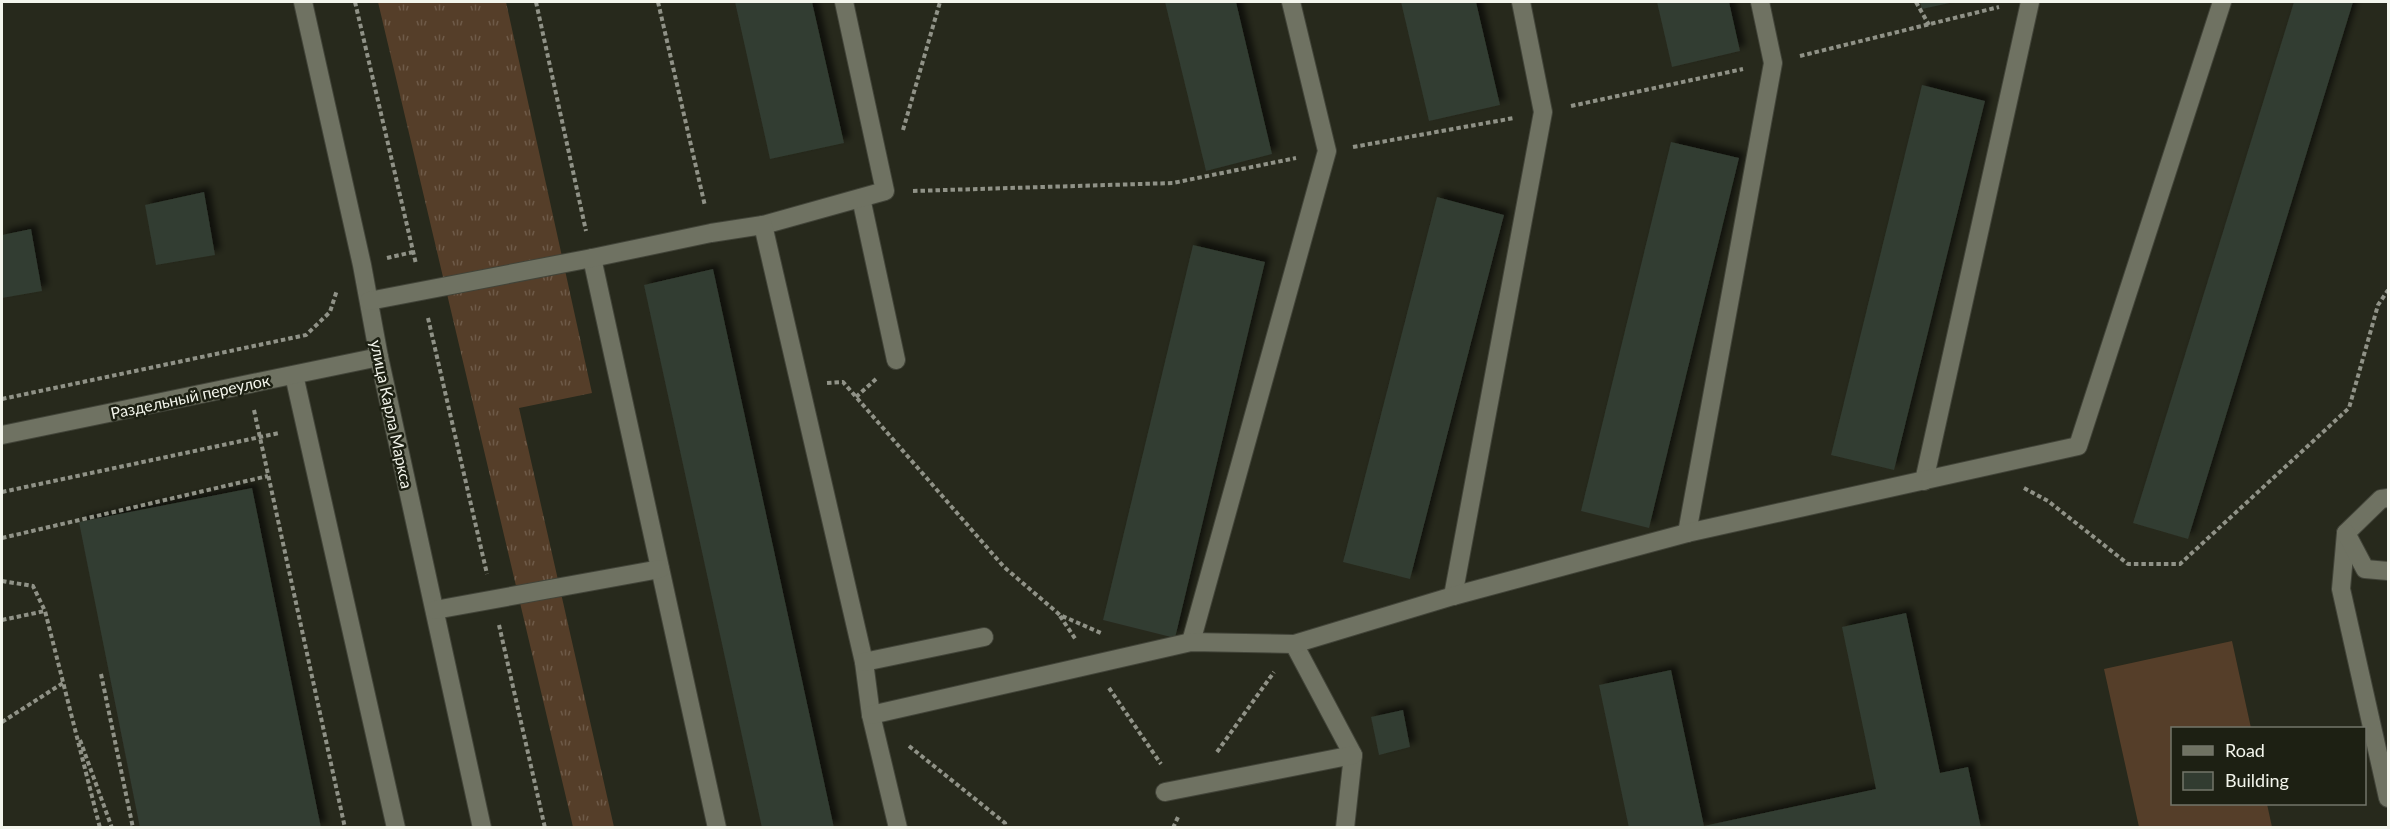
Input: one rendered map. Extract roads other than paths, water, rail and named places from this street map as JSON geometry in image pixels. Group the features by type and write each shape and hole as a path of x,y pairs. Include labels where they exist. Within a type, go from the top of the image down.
{"street":[{"name":"улица Карла Маркса","path":"303,2 362,265 379,357 482,828"},
{"path":"369,301 711,233 763,225 885,191 844,2"},
{"path":"1191,642 1327,151 1291,2"},
{"path":"1453,596 1543,112 1521,2"},
{"path":"1687,533 1773,63 1760,2"},
{"path":"1924,482 2030,2"},
{"path":"871,715 1191,642 1294,644 1453,596 1687,533 2078,446 2222,2"},
{"path":"861,198 896,360"},
{"path":"763,225 864,662 871,715 898,828"},
{"path":"592,258 717,828"},
{"name":"Раздельный переулок","path":"2,435 379,357"},
{"path":"294,375 396,828"},
{"path":"2388,498 2382,499 2346,533 2341,589 2388,798"},
{"path":"2346,533 2365,569 2388,571"},
{"path":"435,610 660,568"},
{"path":"864,662 984,637"},
{"path":"1294,644 1353,754 1345,828"},
{"path":"1178,789 1353,754"}]}
